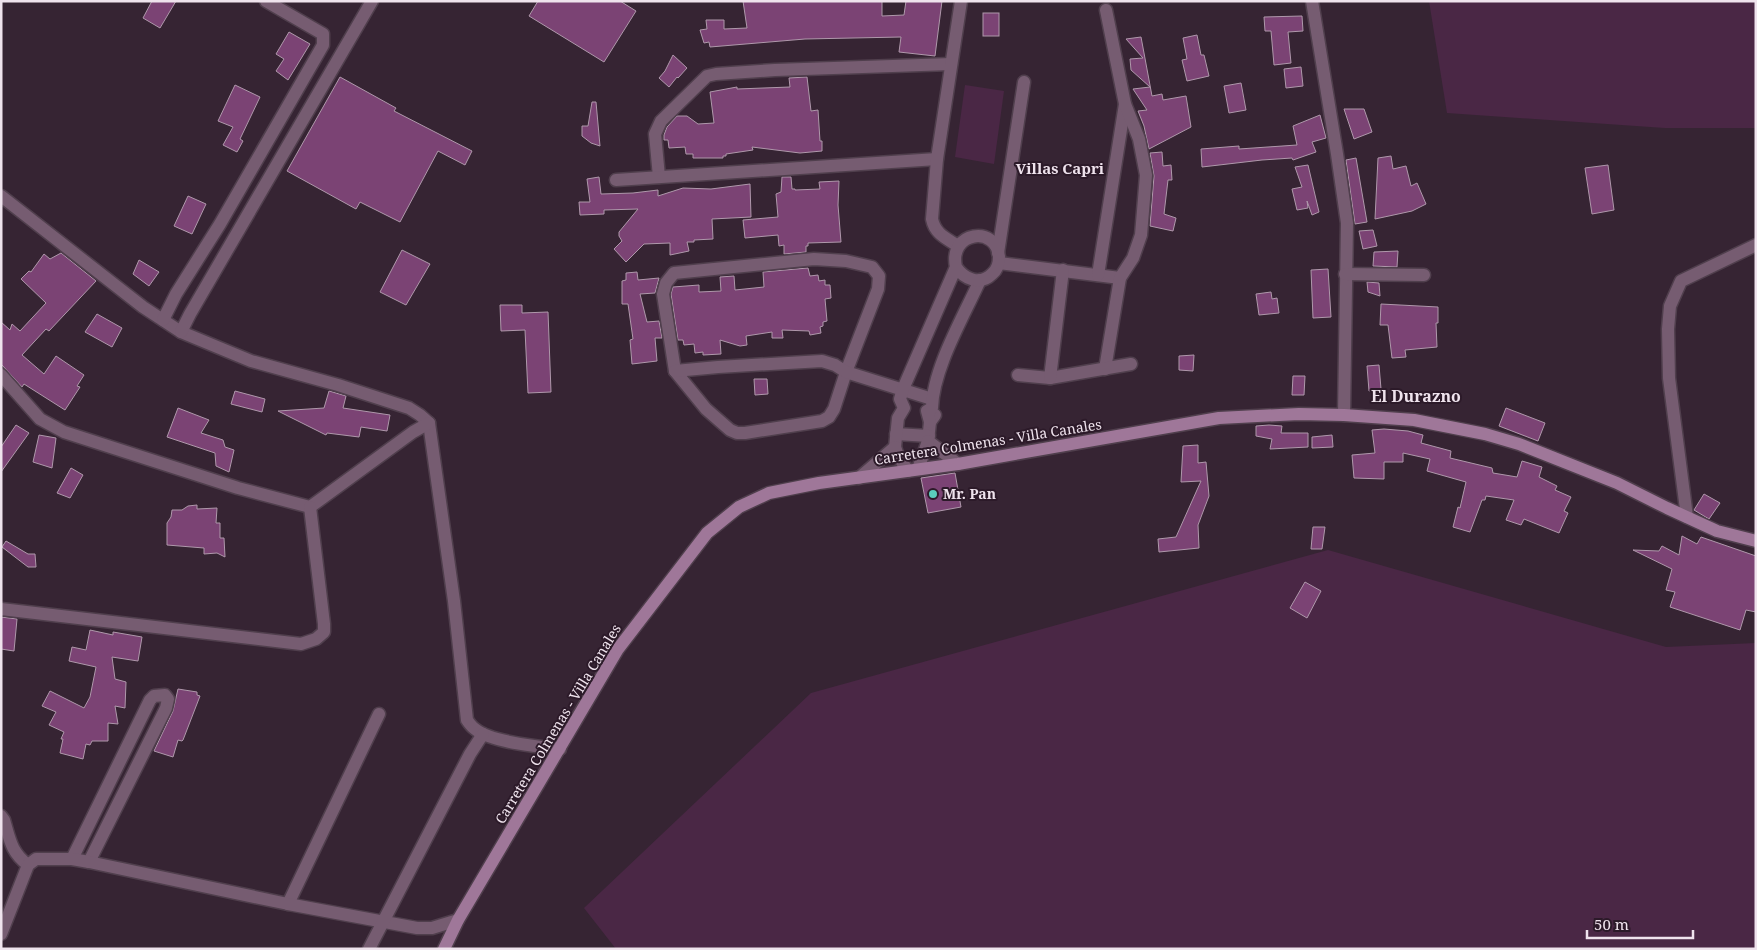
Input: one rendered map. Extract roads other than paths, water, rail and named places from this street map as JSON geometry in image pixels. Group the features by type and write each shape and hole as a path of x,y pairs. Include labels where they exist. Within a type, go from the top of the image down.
{"street":[{"path":"162,320 220,224 323,44 324,34 266,1"},
{"path":"181,332 372,1"},
{"path":"958,246 938,233 933,226 932,218 937,159 961,1"},
{"path":"1312,1 1347,223 1344,415"},
{"path":"1105,368 1120,278 1133,258 1141,235 1146,175 1139,139 1125,104 1106,10"},
{"path":"659,177 655,134 657,127 707,76 775,70 951,64"},
{"path":"956,267 966,278 980,280 993,273 999,258 1024,82"},
{"path":"1098,275 1125,104"},
{"path":"616,180 937,159"},
{"path":"1,196 143,307 181,332 251,360 409,408 429,423 454,601 467,720 475,729 483,734 524,746 560,749"},
{"path":"980,280 943,363 932,403 936,413 930,422 928,438 913,470 898,456 896,440 898,418 904,408 901,394 956,267 955,253 958,246 970,237 984,237 996,246 999,258"},
{"path":"1687,517 1669,378 1668,329 1670,306 1681,282 1756,245"},
{"path":"999,258 1120,278"},
{"path":"814,259 846,260 872,267 879,276 878,289 834,409 829,417 822,421 737,433 730,430 712,414 675,371 663,294 666,283 674,273 814,259"},
{"path":"1050,378 1063,270"},
{"path":"1345,274 1424,275"},
{"path":"675,371 822,361 901,394 932,403"},
{"path":"1018,375 1050,378 1131,364"},
{"path":"1,376 40,419 64,432 238,488 310,507"},
{"name":"Carretera Colmenas - Villa Canales","path":"444,949 458,920 618,649 708,533 739,506 759,496 794,488 958,464 1219,418 1298,414 1344,415 1414,420 1485,434 1519,444 1617,483 1687,517 1730,535 1756,542"},
{"path":"310,507 413,432 429,423"},
{"path":"860,478 896,440 928,438 958,464"},
{"path":"1,609 301,644 316,639 324,632 310,507"},
{"path":"72,859 150,700 154,696 165,695 168,699 166,708 89,862"},
{"path":"288,904 379,714"},
{"path":"369,949 470,754 483,734"},
{"path":"1,816 4,820 12,849 28,865"},
{"path":"1,934 28,865 36,859 72,859 89,862 382,923 432,928 458,920"}],"place":[{"name":"Mr. Pan","path":"933,494"}],"district":[{"name":"Villas Capri","path":"1060,169"},
{"name":"El Durazno","path":"1416,396"}]}
